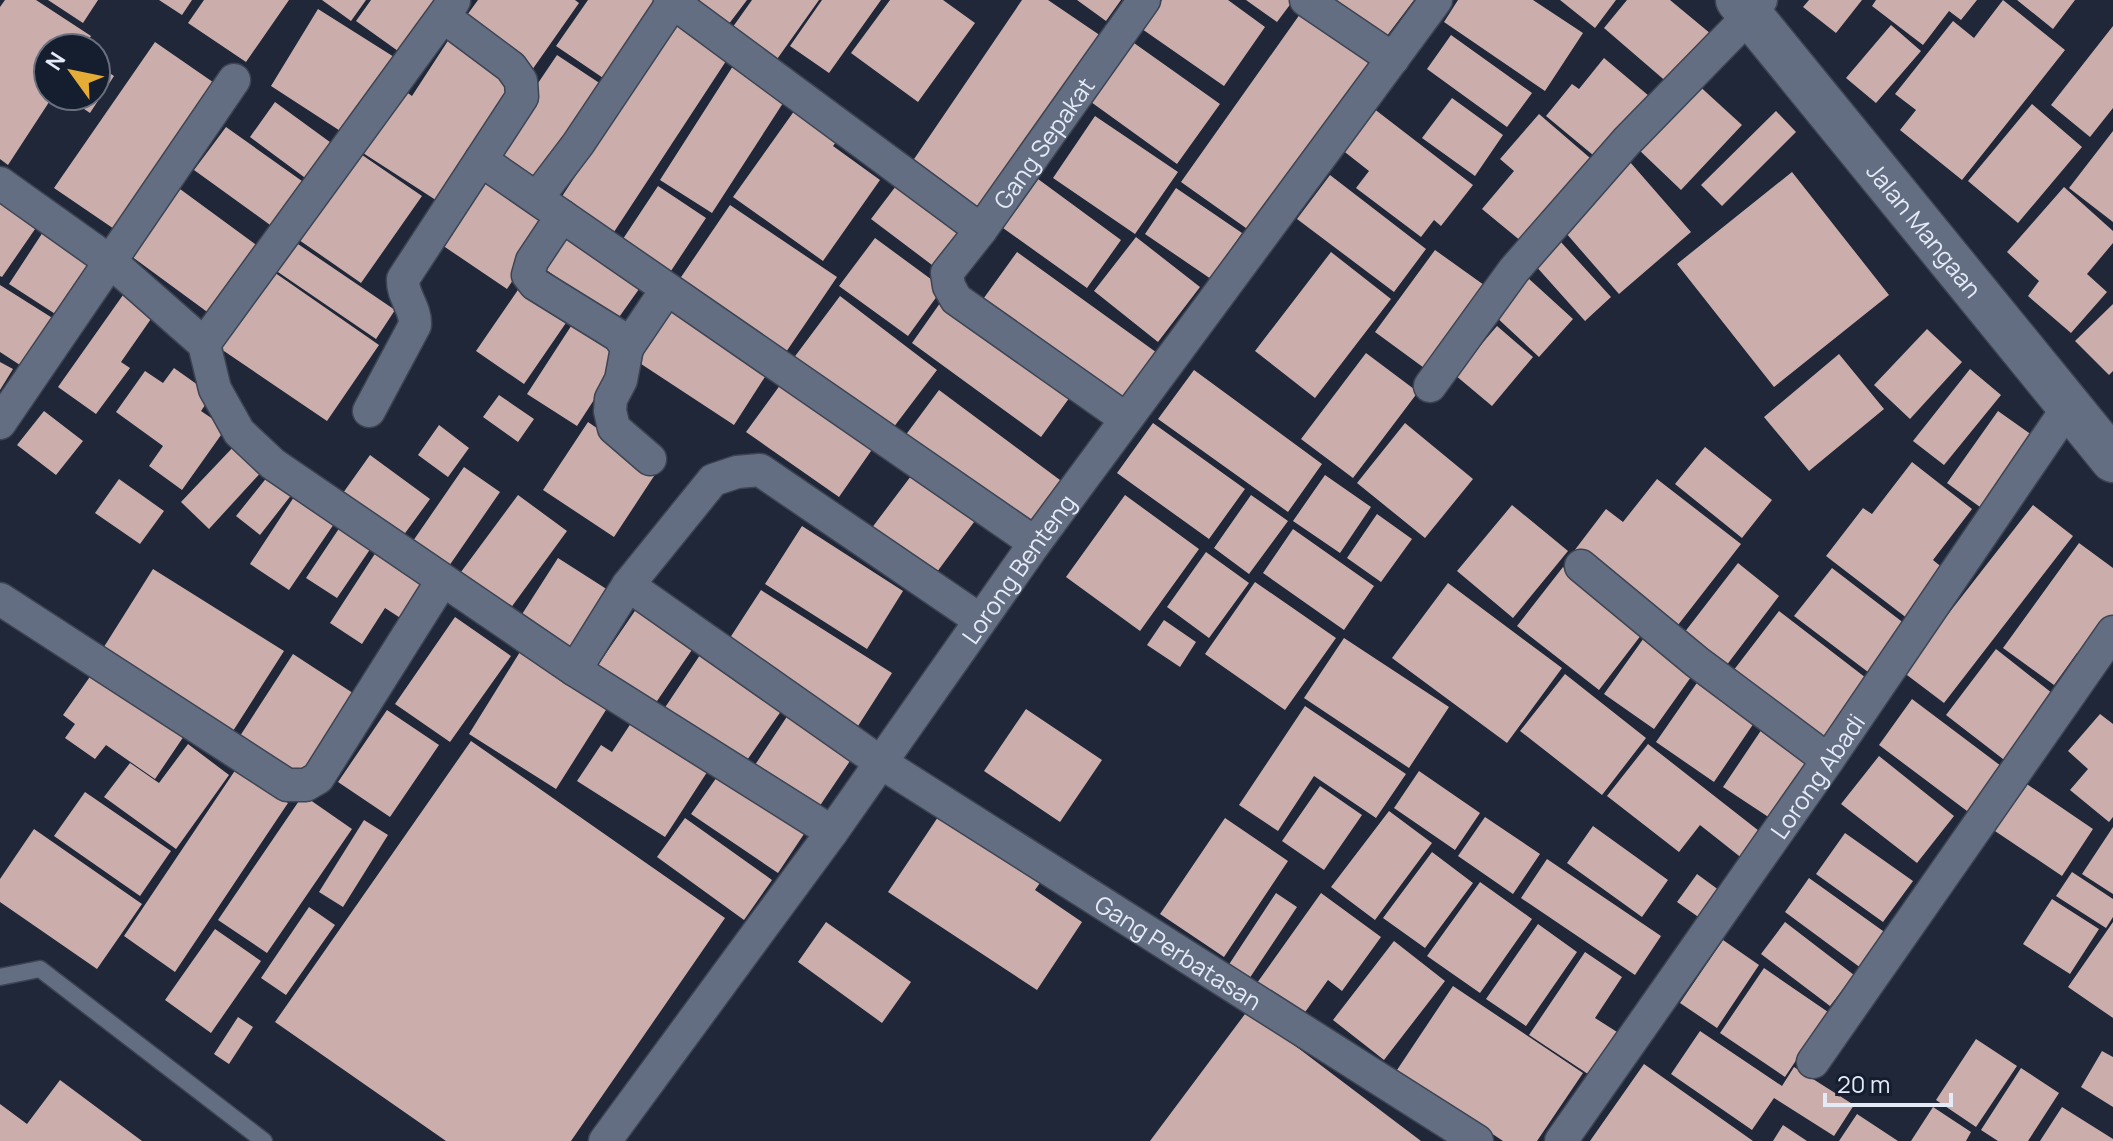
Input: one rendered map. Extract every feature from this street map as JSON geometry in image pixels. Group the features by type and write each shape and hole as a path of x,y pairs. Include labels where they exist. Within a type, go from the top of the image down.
{"street":[{"name":"Gang Sepakat","path":"1126,419 956,299 947,273 981,230 1144,0"},
{"path":"1306,0 1393,59"},
{"name":"Lorong Benteng","path":"605,1141 832,832 1035,543 1436,0"},
{"path":"627,348 619,336 535,284 528,275 549,207 578,144 672,1 981,230"},
{"path":"1430,386 1514,270 1750,5"},
{"name":"Jalan Mangaan","path":"1750,5 2113,460"},
{"path":"204,344 449,9 511,67 521,81 522,97 403,279 402,287 416,315 415,325 369,411"},
{"path":"0,423 234,80"},
{"path":"481,160 1035,543"},
{"path":"0,183 111,262 204,344 215,389 239,432 273,464 575,670 832,832"},
{"path":"650,459 614,428 611,399 621,380 627,348 667,289"},
{"name":"Lorong Abadi","path":"1561,1141 1828,760 2069,406"},
{"path":"575,670 628,585 713,480 737,472 760,470 980,620"},
{"path":"1581,566 1697,662 1828,760"},
{"path":"0,599 287,785 306,785 318,778 442,581"},
{"name":"Gang Perbatasan","path":"628,585 880,762 1477,1141"},
{"path":"1813,1062 2113,632"}],"lane":[{"path":"0,977 40,969 264,1141"}],"building":[{"path":"5,0 36,0 85,32 32,32 32,112 43,112 8,165 0,159 0,7"},
{"path":"48,0 98,0 83,23"},
{"path":"159,0 192,0 182,15"},
{"path":"204,0 289,0 246,62 188,23"},
{"path":"322,0 366,0 351,21"},
{"path":"371,0 445,0 405,56 356,21"},
{"path":"478,0 575,0 579,3 532,70 462,22"},
{"path":"588,0 655,0 609,82 556,46"},
{"path":"687,0 747,0 725,29"},
{"path":"752,0 819,0 775,62 730,31"},
{"path":"822,0 881,0 829,73 790,46"},
{"path":"890,0 943,0 975,23 918,102 851,53"},
{"path":"1022,0 1048,0 1101,36 980,213 910,165"},
{"path":"1077,0 1121,0 1106,21"},
{"path":"1162,0 1228,0 1265,27 1224,86 1142,29"},
{"path":"1246,0 1289,0 1292,2 1277,22"},
{"path":"1321,0 1414,0 1380,45"},
{"path":"1458,0 1533,0 1583,33 1545,91 1444,22"},
{"path":"1560,0 1616,0 1595,28"},
{"path":"1627,0 1670,0 1711,34 1669,84 1604,28"},
{"path":"1809,0 1862,0 1836,33 1803,7"},
{"path":"1876,0 1977,0 1961,20 1949,11 1923,45 1872,6"},
{"path":"2003,0 2065,50 1962,180 1900,130 1916,110 1895,94 1953,21 1974,38"},
{"path":"2017,0 2075,0 2053,29"},
{"path":"1305,7 1377,58 1253,233 1181,182"},
{"path":"318,9 402,62 348,136 271,86"},
{"path":"677,20 730,55 612,235 559,201"},
{"path":"1891,25 1921,51 1876,103 1846,78"},
{"path":"2113,26 2113,108 2090,137 2051,105"},
{"path":"453,33 518,77 445,206 363,153 405,91 412,96"},
{"path":"1451,35 1532,93 1507,127 1427,69"},
{"path":"155,42 220,87 120,233 54,188 107,112 112,112 112,104"},
{"path":"1134,43 1220,104 1177,164 1091,102"},
{"path":"557,55 607,88 539,191 488,157"},
{"path":"1604,58 1649,96 1599,160 1546,116 1572,84 1579,89"},
{"path":"733,66 785,100 712,213 660,180"},
{"path":"1695,82 1742,125 1681,190 1636,147"},
{"path":"1452,98 1503,135 1475,176 1422,138"},
{"path":"275,102 334,145 308,180 250,137"},
{"path":"2032,104 2082,147 2018,223 1968,181"},
{"path":"797,107 840,137 833,146 880,180 823,261 733,197"},
{"path":"1373,108 1473,185 1441,226 1434,220 1421,237 1356,188 1369,171 1341,149"},
{"path":"1776,111 1796,132 1722,206 1701,185"},
{"path":"1539,114 1597,164 1527,246 1482,209 1514,171 1500,159"},
{"path":"1095,116 1178,172 1135,234 1053,178"},
{"path":"226,127 309,186 277,230 194,170"},
{"path":"2113,131 2113,222 2069,188"},
{"path":"349,146 422,196 361,283 289,233"},
{"path":"1630,162 1691,232 1619,294 1559,225"},
{"path":"488,170 556,216 507,289 439,243"},
{"path":"1792,172 1889,295 1774,387 1677,264"},
{"path":"1330,175 1426,249 1394,292 1297,219"},
{"path":"902,178 967,227 936,268 871,219"},
{"path":"1038,179 1121,240 1087,288 1003,228"},
{"path":"658,186 706,218 665,280 617,248"},
{"path":"2064,187 2113,231 2113,243 2087,274 2107,292 2071,333 2028,296 2039,281 2007,252"},
{"path":"1176,188 1242,233 1211,279 1145,234"},
{"path":"180,189 259,247 210,314 131,256"},
{"path":"0,192 42,219 2,277 0,276"},
{"path":"730,205 837,277 782,358 675,286"},
{"path":"572,231 644,282 617,320 545,269"},
{"path":"43,232 97,267 63,319 9,284"},
{"path":"1136,237 1200,287 1158,342 1094,291"},
{"path":"875,238 943,288 908,336 839,286"},
{"path":"1560,241 1611,297 1585,321 1534,264"},
{"path":"295,242 395,310 376,339 275,270"},
{"path":"1435,250 1491,290 1431,373 1375,332"},
{"path":"1017,252 1160,355 1124,405 981,302"},
{"path":"1331,252 1391,299 1315,398 1255,351"},
{"path":"271,270 379,345 327,421 218,347"},
{"path":"1528,278 1573,319 1539,357 1494,315"},
{"path":"522,284 570,317 524,384 476,351"},
{"path":"0,285 54,319 23,367 0,352"},
{"path":"123,295 153,316 121,362 130,368 96,414 58,387"},
{"path":"840,296 937,370 887,436 790,363"},
{"path":"945,296 1075,390 1041,437 912,343"},
{"path":"668,303 770,369 734,425 632,358"},
{"path":"2113,304 2113,371 2109,375 2075,341"},
{"path":"575,320 625,352 577,426 527,394"},
{"path":"1497,326 1533,357 1492,406 1455,375"},
{"path":"1927,329 1962,362 1910,419 1874,385"},
{"path":"1366,353 1418,392 1353,478 1301,439"},
{"path":"1839,354 1884,409 1809,471 1764,417"},
{"path":"0,362 13,369 0,390"},
{"path":"174,368 212,395 201,411 226,428 182,490 149,466 163,446 116,412 145,371 163,383"},
{"path":"1970,369 2001,395 1944,465 1913,441"},
{"path":"1194,370 1322,464 1288,512 1158,419"},
{"path":"786,377 878,441 839,497 746,432"},
{"path":"939,390 1064,483 1026,532 902,440"},
{"path":"499,395 534,419 518,442 483,417"},
{"path":"44,411 83,441 56,475 17,445"},
{"path":"1998,411 2043,443 1991,515 1947,483"},
{"path":"588,422 658,470 614,537 543,490"},
{"path":"1153,423 1245,489 1209,539 1117,473"},
{"path":"1405,423 1473,479 1425,538 1357,483"},
{"path":"439,425 469,448 448,477 418,455"},
{"path":"237,443 264,469 209,529 181,502"},
{"path":"1705,447 1772,500 1742,538 1675,484"},
{"path":"370,455 430,499 403,536 343,493"},
{"path":"1912,462 1972,509 1933,560 1950,574 1912,622 1826,556 1863,508 1872,514"},
{"path":"464,467 500,492 449,566 413,541"},
{"path":"917,468 980,514 931,580 868,533"},
{"path":"272,471 296,489 260,535 236,516"},
{"path":"1325,475 1371,507 1340,553 1293,521"},
{"path":"119,479 164,511 140,544 95,513"},
{"path":"1657,479 1741,544 1671,634 1571,555 1606,509 1623,522"},
{"path":"296,494 336,521 289,590 250,564"},
{"path":"518,495 567,531 507,613 458,576"},
{"path":"1125,495 1199,549 1140,631 1066,577"},
{"path":"1251,495 1288,521 1249,574 1214,548"},
{"path":"1512,505 1568,551 1513,618 1457,571"},
{"path":"2033,505 2073,536 1944,703 1903,672"},
{"path":"1377,514 1412,539 1381,582 1347,558"},
{"path":"344,521 375,542 337,598 306,578"},
{"path":"802,526 903,591 867,649 765,584"},
{"path":"1293,529 1374,586 1344,630 1263,573"},
{"path":"2079,543 2113,568 2113,618 2084,659 2077,653 2054,685 2003,648"},
{"path":"378,549 430,584 405,621 385,608 362,644 330,623"},
{"path":"1206,552 1249,583 1209,638 1167,607"},
{"path":"558,558 608,590 567,654 517,622"},
{"path":"1738,563 1779,596 1726,666 1684,633"},
{"path":"1563,567 1645,630 1599,690 1517,626"},
{"path":"1832,568 1905,624 1868,672 1794,616"},
{"path":"153,569 284,651 233,731 102,650"},
{"path":"1255,582 1336,638 1285,710 1205,654"},
{"path":"1448,583 1562,668 1507,743 1392,658"},
{"path":"761,590 892,673 858,726 726,644"},
{"path":"641,602 698,641 655,704 598,665"},
{"path":"1779,611 1870,681 1821,745 1730,675"},
{"path":"455,617 511,656 450,742 395,704"},
{"path":"1164,620 1196,642 1180,667 1147,645"},
{"path":"1646,635 1696,670 1654,729 1604,694"},
{"path":"1344,638 1449,707 1409,768 1304,698"},
{"path":"523,647 611,702 556,789 469,734"},
{"path":"704,649 786,704 745,763 664,709"},
{"path":"1996,649 2062,701 2012,766 1946,715"},
{"path":"293,654 362,699 310,780 240,736"},
{"path":"94,671 186,733 155,779 106,745 95,759 65,738 75,724 63,715"},
{"path":"1565,674 1646,738 1602,795 1520,731"},
{"path":"1701,677 1758,717 1714,782 1656,742"},
{"path":"1912,699 2013,775 1979,820 1879,745"},
{"path":"1305,706 1406,774 1376,818 1314,776 1278,831 1239,805"},
{"path":"1026,709 1102,760 1060,822 984,771"},
{"path":"387,710 439,745 390,817 338,782"},
{"path":"637,714 713,763 665,837 577,781 601,745 612,752"},
{"path":"2100,714 2113,724 2113,817 2109,822 2070,790 2088,769 2068,751"},
{"path":"788,715 852,758 815,813 751,771"},
{"path":"1766,723 1821,760 1779,824 1723,787"},
{"path":"471,741 725,918 571,1141 446,1141 275,1022"},
{"path":"188,744 229,775 176,849 104,797 130,763 159,783"},
{"path":"1648,744 1768,838 1748,863 1700,825 1679,852 1607,796"},
{"path":"1879,756 1954,816 1917,863 1841,804"},
{"path":"724,767 810,825 778,873 691,814"},
{"path":"236,769 288,803 175,972 124,936"},
{"path":"1419,771 1480,813 1455,850 1394,808"},
{"path":"2018,778 2093,829 2062,876 1986,825"},
{"path":"1320,786 1362,815 1324,870 1282,841"},
{"path":"85,792 171,851 140,896 54,836"},
{"path":"303,795 352,829 267,953 218,920"},
{"path":"1389,811 1432,843 1375,920 1331,887"},
{"path":"940,814 1042,880 1035,890 1082,922 1037,990 888,892"},
{"path":"1485,817 1540,854 1513,894 1458,856"},
{"path":"685,818 772,880 744,920 657,857"},
{"path":"1225,818 1288,861 1224,957 1160,914"},
{"path":"364,820 388,835 343,907 319,892"},
{"path":"1593,826 1668,880 1642,917 1567,863"},
{"path":"2113,827 2113,894 2082,874"},
{"path":"34,829 142,904 97,969 0,902 0,879"},
{"path":"1845,833 1913,881 1883,922 1816,874"},
{"path":"1432,852 1473,883 1425,948 1383,918"},
{"path":"1547,859 1661,936 1635,975 1521,898"},
{"path":"2072,872 2113,899 2113,917 2106,928 2056,896"},
{"path":"1697,874 1727,896 1707,923 1677,902"},
{"path":"1809,878 1890,936 1865,971 1785,912"},
{"path":"1480,882 1532,919 1480,993 1427,956"},
{"path":"1276,893 1297,907 1247,982 1226,969"},
{"path":"1321,893 1381,937 1342,991 1328,980 1303,1015 1257,983"},
{"path":"2052,899 2099,929 2070,974 2023,944"},
{"path":"309,907 335,925 286,995 261,978"},
{"path":"826,922 911,982 882,1023 798,962"},
{"path":"1785,922 1854,975 1830,1006 1761,954"},
{"path":"2113,922 2113,1018 2068,987"},
{"path":"1538,924 1577,952 1526,1026 1486,999"},
{"path":"215,929 261,961 211,1033 165,1000"},
{"path":"1723,940 1759,965 1717,1028 1680,1003"},
{"path":"1394,941 1445,981 1384,1060 1333,1020"},
{"path":"1585,952 1622,977 1595,1018 1625,1037 1597,1080 1529,1035"},
{"path":"1764,968 1828,1012 1785,1077 1720,1033"},
{"path":"1453,986 1583,1073 1537,1141 1503,1141 1397,1070"},
{"path":"1248,1010 1421,1141 1150,1141"},
{"path":"238,1017 253,1027 229,1064 214,1054"},
{"path":"1700,1031 1782,1086 1794,1067 1854,1105 1834,1136 1774,1098 1752,1130 1671,1074"},
{"path":"1976,1039 2017,1066 1976,1127 1936,1100"},
{"path":"2102,1051 2113,1057 2113,1107 2081,1087"},
{"path":"1644,1064 1753,1141 1590,1141"},
{"path":"2021,1068 2059,1093 2028,1141 1998,1141 1981,1130"},
{"path":"60,1080 142,1141 0,1141 0,1104 27,1124"},
{"path":"1933,1107 1971,1132 1966,1141 1911,1141"},
{"path":"2062,1107 2113,1139 2113,1141 2040,1141"},
{"path":"1857,1114 1898,1141 1839,1141"},
{"path":"1783,1125 1807,1141 1773,1141"}]}
